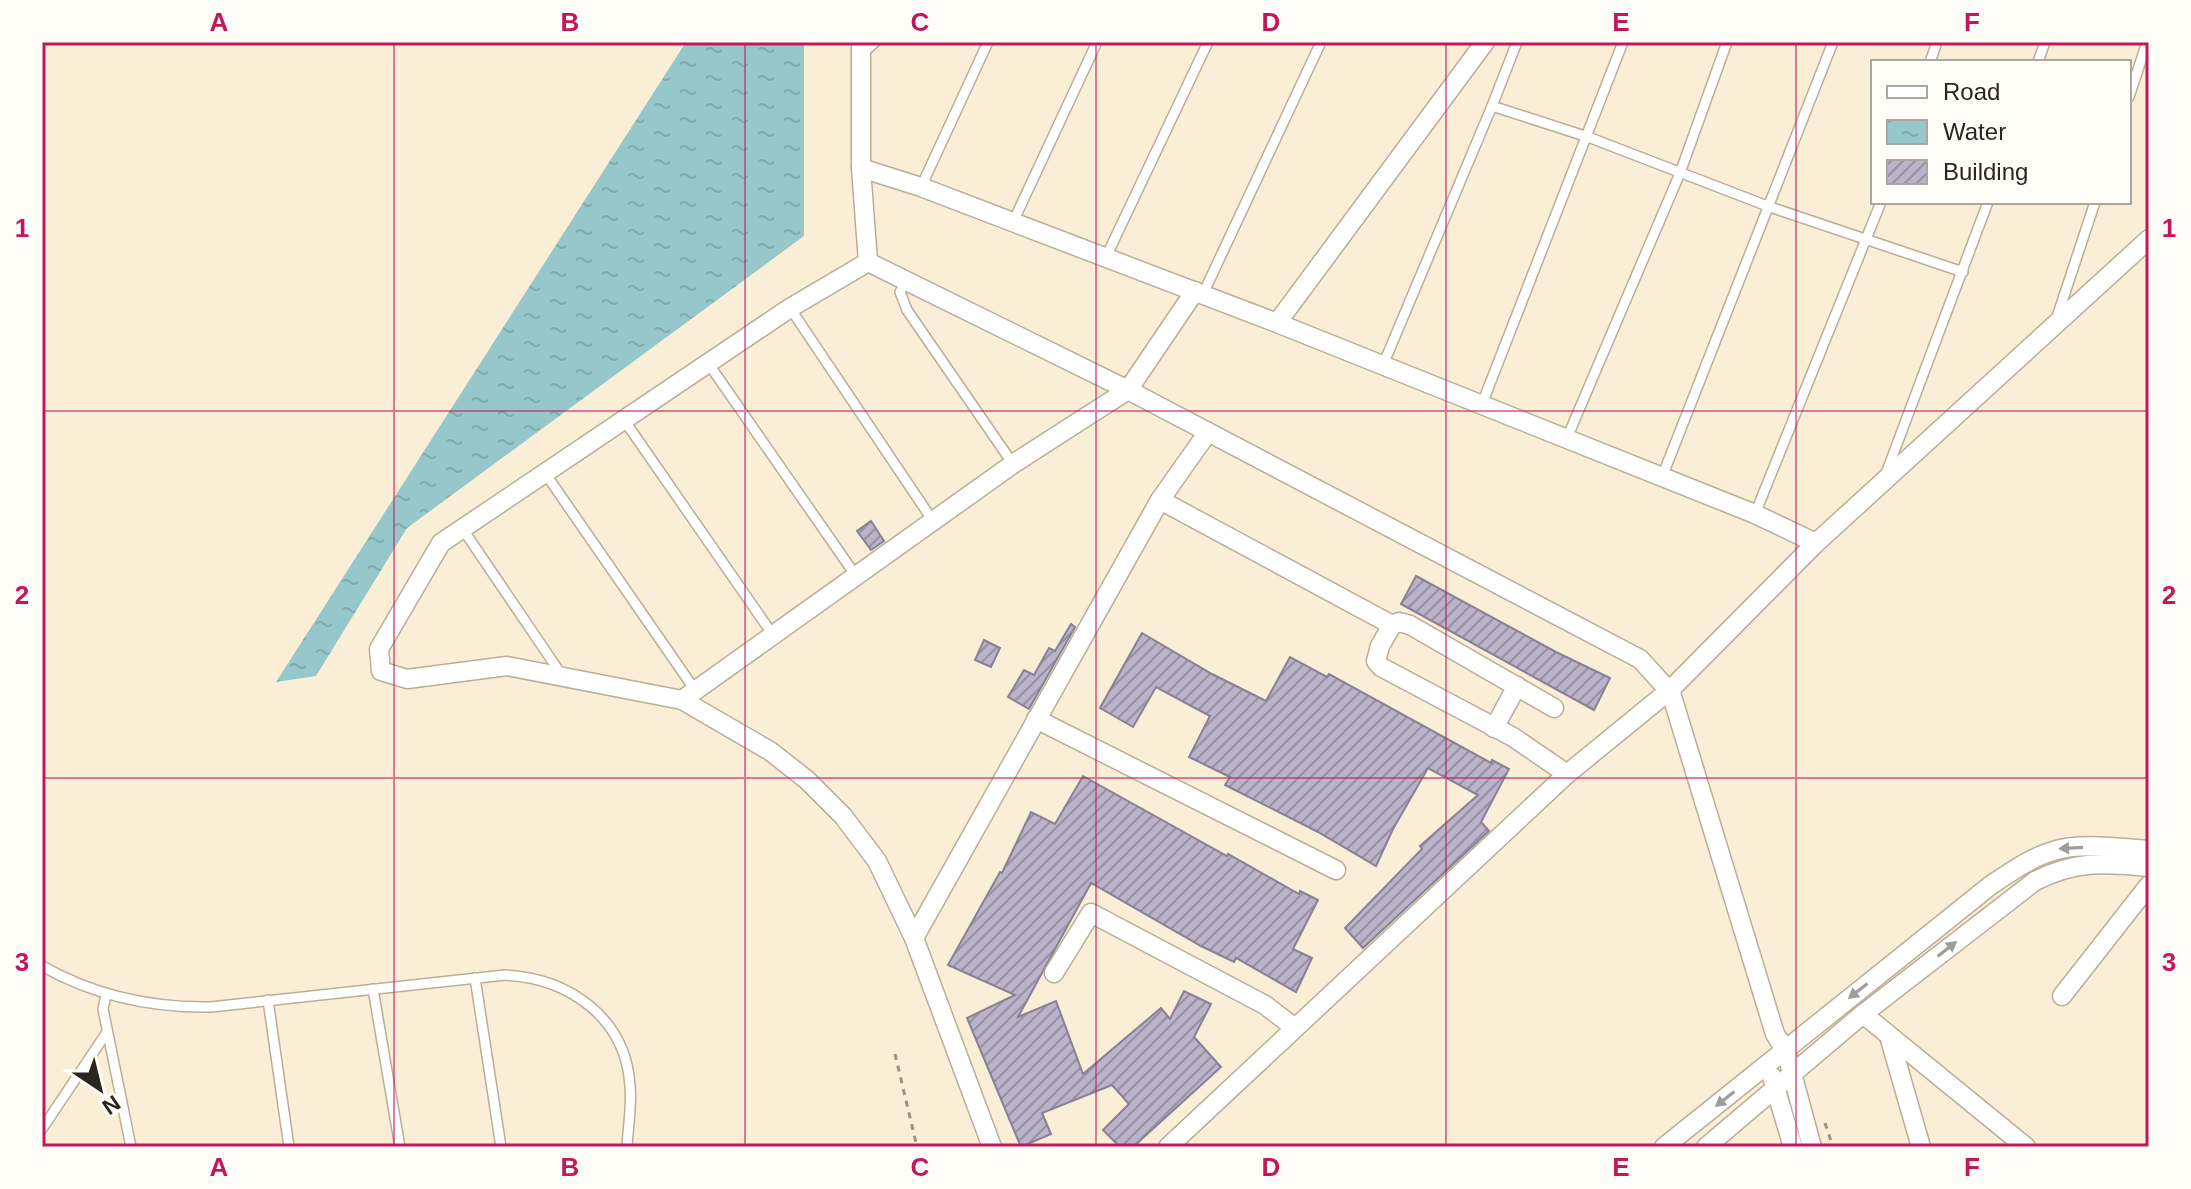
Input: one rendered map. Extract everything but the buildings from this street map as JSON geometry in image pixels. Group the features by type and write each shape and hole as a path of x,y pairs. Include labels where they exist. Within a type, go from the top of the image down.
{"street":[{"path":"1277,323 1485,42"},
{"path":"861,48 861,168 868,262"},
{"path":"861,168 921,187 1277,323 1755,514 1816,543"},
{"path":"1168,1147 1567,774 1670,690 1816,543 2149,239"},
{"path":"868,262 1128,390 1640,659 1670,690 1775,1034 1786,1051 1812,1147"},
{"path":"868,262 790,308 441,543 379,649 381,671 407,679 507,666 688,695 770,751 807,780 843,816 877,861 914,938 992,1147"},
{"path":"688,695 1013,464 1128,390 1199,293"},
{"path":"914,938 1160,500 1208,432"},
{"path":"1160,500 1392,625"},
{"path":"1554,708 1410,625 1399,622 1392,625 1380,646 1376,661 1381,667 1494,728 1567,774"},
{"path":"1494,728 1517,686"},
{"path":"1036,719 1336,870"},
{"path":"1664,1147 1991,885 2027,861 2056,849 2103,847 2149,850"},
{"path":"1706,1147 1863,1014 2035,881 2061,868 2100,863 2149,867"},
{"path":"2062,996 2149,885"},
{"path":"1054,973 1091,913 1265,1005 1295,1028"},
{"path":"1863,1014 2026,1147"},
{"path":"1775,1034 1769,1063 1793,1147"},
{"path":"1889,1036 1921,1147"}],"lane":[{"path":"861,48 875,42"},
{"path":"921,187 988,42"},
{"path":"1013,222 1097,42"},
{"path":"1106,257 1208,42"},
{"path":"1199,293 1321,42"},
{"path":"1383,365 1517,42"},
{"path":"1482,404 1623,42"},
{"path":"1567,438 1680,173 1727,42"},
{"path":"1662,477 1833,42"},
{"path":"2131,91 2147,42"},
{"path":"1492,106 1588,137 1770,207 1963,272"},
{"path":"1755,514 1880,204"},
{"path":"1882,483 1987,204"},
{"path":"2054,325 2094,204"},
{"path":"906,282 900,292 907,310 1013,464"},
{"path":"790,308 933,521"},
{"path":"708,363 856,576"},
{"path":"624,420 773,635"},
{"path":"545,473 688,695"},
{"path":"462,528 563,677"},
{"path":"42,966 106,995 184,1007 505,975 541,979 574,993 602,1016 622,1046 630,1085 627,1147"},
{"path":"475,978 501,1147"},
{"path":"373,989 400,1147"},
{"path":"106,995 103,1009 131,1147"},
{"path":"268,1000 289,1147"},
{"path":"42,1129 107,1032"}],"path":[{"path":"895,1054 917,1147"}],"water":[{"path":"686,42 804,42 804,236 407,528 316,676 276,682"}]}
